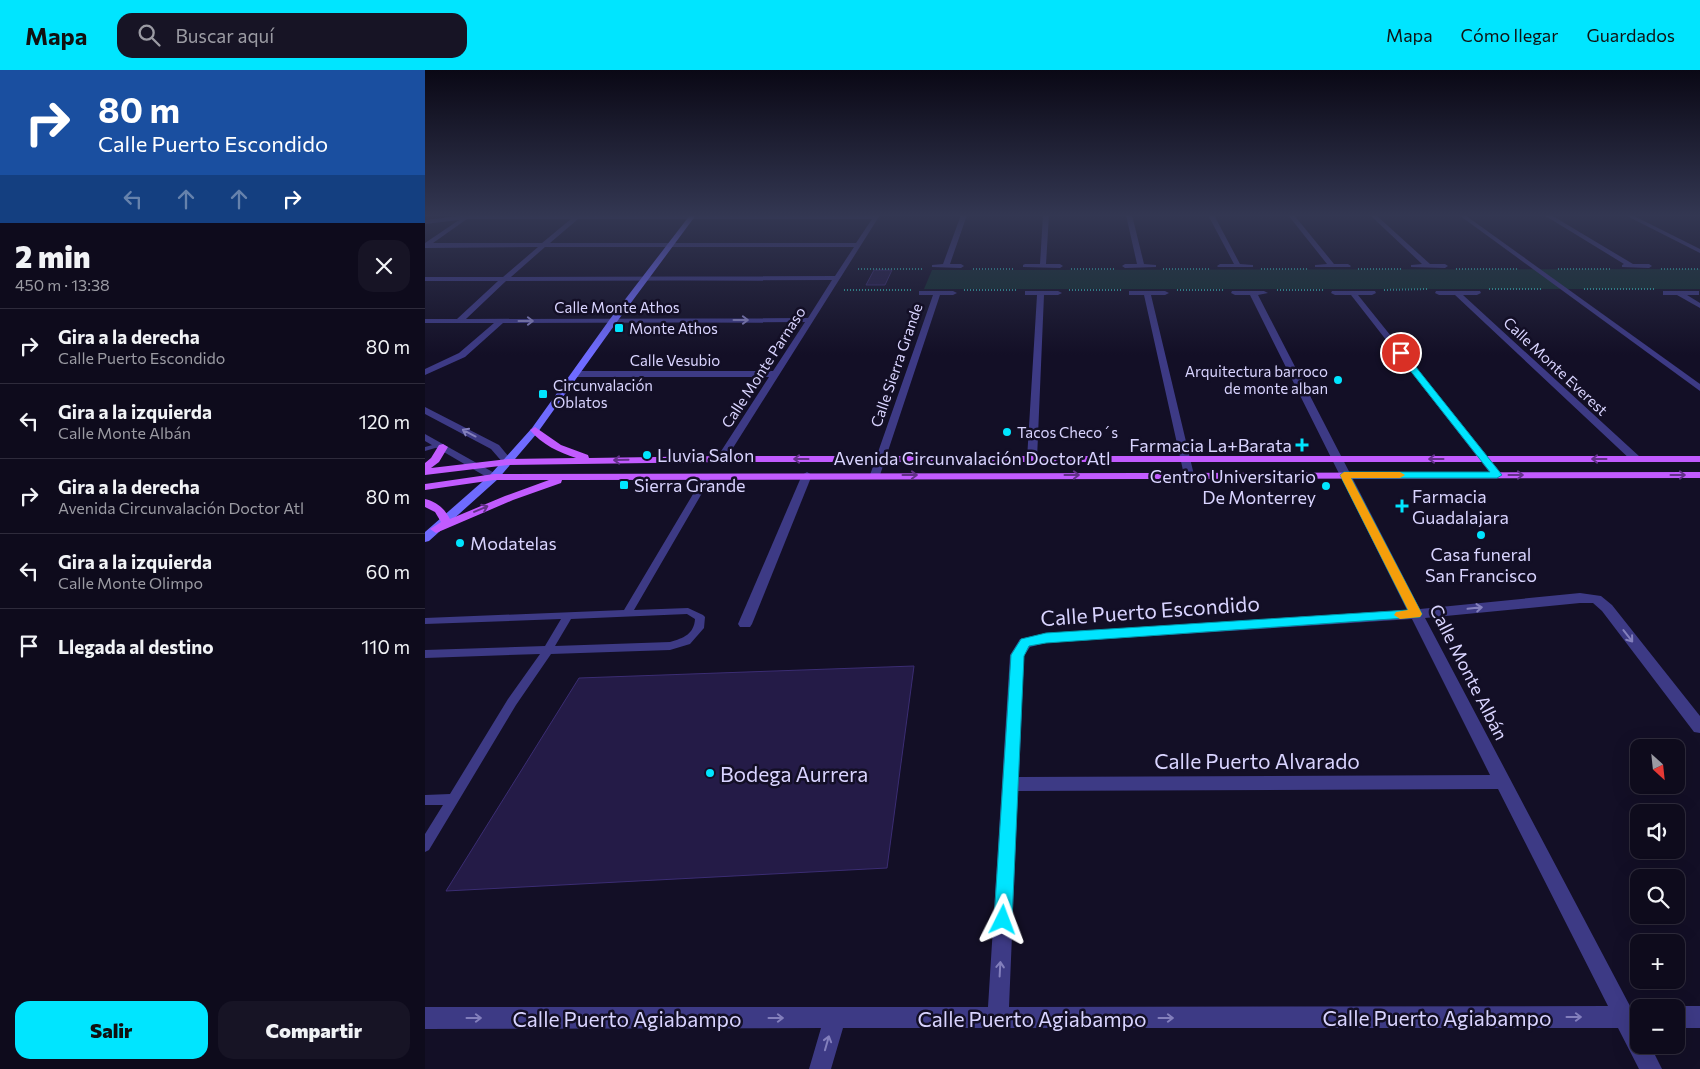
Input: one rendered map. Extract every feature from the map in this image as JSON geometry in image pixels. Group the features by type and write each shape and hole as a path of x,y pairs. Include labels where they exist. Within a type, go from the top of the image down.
{"main road":[{"path":"425,538 494,477 535,430 657,262"},
{"path":"535,430 543,440 554,446 596,460"},
{"path":"425,468 435,460 441,446"},
{"name":"Avenida Circunvalación Doctor Atl","path":"425,472 508,462 596,460 881,458 1700,459"},
{"name":"Avenida Circunvalación Doctor Atl","path":"425,487 494,477 1700,475"},
{"path":"436,528 509,498 571,478"},
{"path":"425,502 440,510 446,521"}],"street":[{"path":"459,321 524,262"},
{"name":"Calle Monte Parnaso","path":"721,459 848,262"},
{"path":"946,266 948,262"},
{"path":"1043,262 1043,266"},
{"path":"1140,262 1141,266"},
{"path":"1236,262 1238,266"},
{"path":"1328,262 1332,266"},
{"path":"1423,262 1428,266"},
{"path":"1527,262 1700,388"},
{"path":"1625,262 1632,266"},
{"path":"1025,266 1064,267"},
{"path":"1125,266 1156,267"},
{"path":"1317,266 1348,266"},
{"path":"1410,267 1445,266"},
{"path":"1615,267 1649,266"},
{"path":"931,267 964,267"},
{"path":"1218,267 1254,267"},
{"path":"425,279 836,278"},
{"path":"922,293 953,293"},
{"name":"Calle Sierra Grande","path":"875,475 937,293"},
{"path":"1028,293 1057,293"},
{"path":"1032,458 1041,293"},
{"path":"1132,293 1165,293"},
{"path":"1147,293 1189,475"},
{"path":"1235,293 1264,293"},
{"name":"Calle Monte Albán","path":"1253,293 1344,475 1503,782 1630,1015"},
{"path":"1335,293 1372,293"},
{"path":"1353,293 1497,475"},
{"path":"1439,293 1477,293"},
{"name":"Calle Monte Everest","path":"1457,293 1636,459"},
{"path":"1666,293 1695,293"},
{"path":"1679,293 1700,306"},
{"name":"Calle Monte Athos","path":"425,321 809,320"},
{"path":"425,372 462,356 501,321"},
{"name":"Calle Vesubio","path":"576,374 775,374"},
{"path":"425,410 495,447 508,462"},
{"path":"425,437 494,477"},
{"path":"745,624 807,475"},
{"name":"Calle Puerto Escondido","path":"998,1018 1017,655 1025,643 1046,638 1416,614 1579,598 1596,599 1607,608 1700,727"},
{"name":"Calle Puerto Alvarado","path":"1010,784 1503,782"},
{"name":"Calle Puerto Agiabampo","path":"425,1018 1630,1017"},
{"path":"1685,1017 1700,1017"},
{"path":"820,1069 835,1018"},
{"name":"Calle Monte Albán","path":"1645,1054 1651,1069"}],"lane":[{"path":"425,449 441,446"},
{"path":"627,613 709,476"},
{"path":"425,621 688,611 700,618 699,628 687,641 670,646 425,654"},
{"path":"425,846 512,702 548,650 568,616"},
{"path":"425,800 453,800"}],"path":[{"path":"843,269 931,267"},
{"path":"964,267 1017,269"},
{"path":"1064,267 1117,269"},
{"path":"1156,267 1218,267"},
{"path":"1254,267 1307,269"},
{"path":"1357,269 1410,267"},
{"path":"1457,269 1615,267"},
{"path":"1661,269 1700,269"}],"green space":[{"path":"1700,269 1700,289 924,289 932,270"}],"building":[{"path":"874,270 892,270 885,285 866,285"},
{"name":"Bodega Aurrera","path":"914,666 887,868 446,891 579,678"}],"slow traffic":[{"path":"1400,475 1344,475 1416,614 1400,615"}],"place":[{"name":"Monte Athos","path":"619,328"},
{"name":"Arquitectura barroco de monte alban","path":"1338,380"},
{"name":"Circunvalación Oblatos","path":"543,394"},
{"name":"Tacos Checo´s","path":"1007,432"},
{"name":"Farmacia La+Barata","path":"1302,445"},
{"name":"Lluvia Salon","path":"647,455"},
{"name":"Sierra Grande","path":"624,485"},
{"name":"Centro Universitario De Monterrey","path":"1326,486"},
{"name":"Farmacia Guadalajara","path":"1402,506"},
{"name":"Casa funeral San Francisco","path":"1481,535"},
{"name":"Modatelas","path":"460,543"},
{"name":"Bodega Aurrera","path":"710,773"}],"route":[{"path":"1003,920 1017,655 1025,643 1046,638 1416,614 1344,475 1497,475 1401,353"}]}
